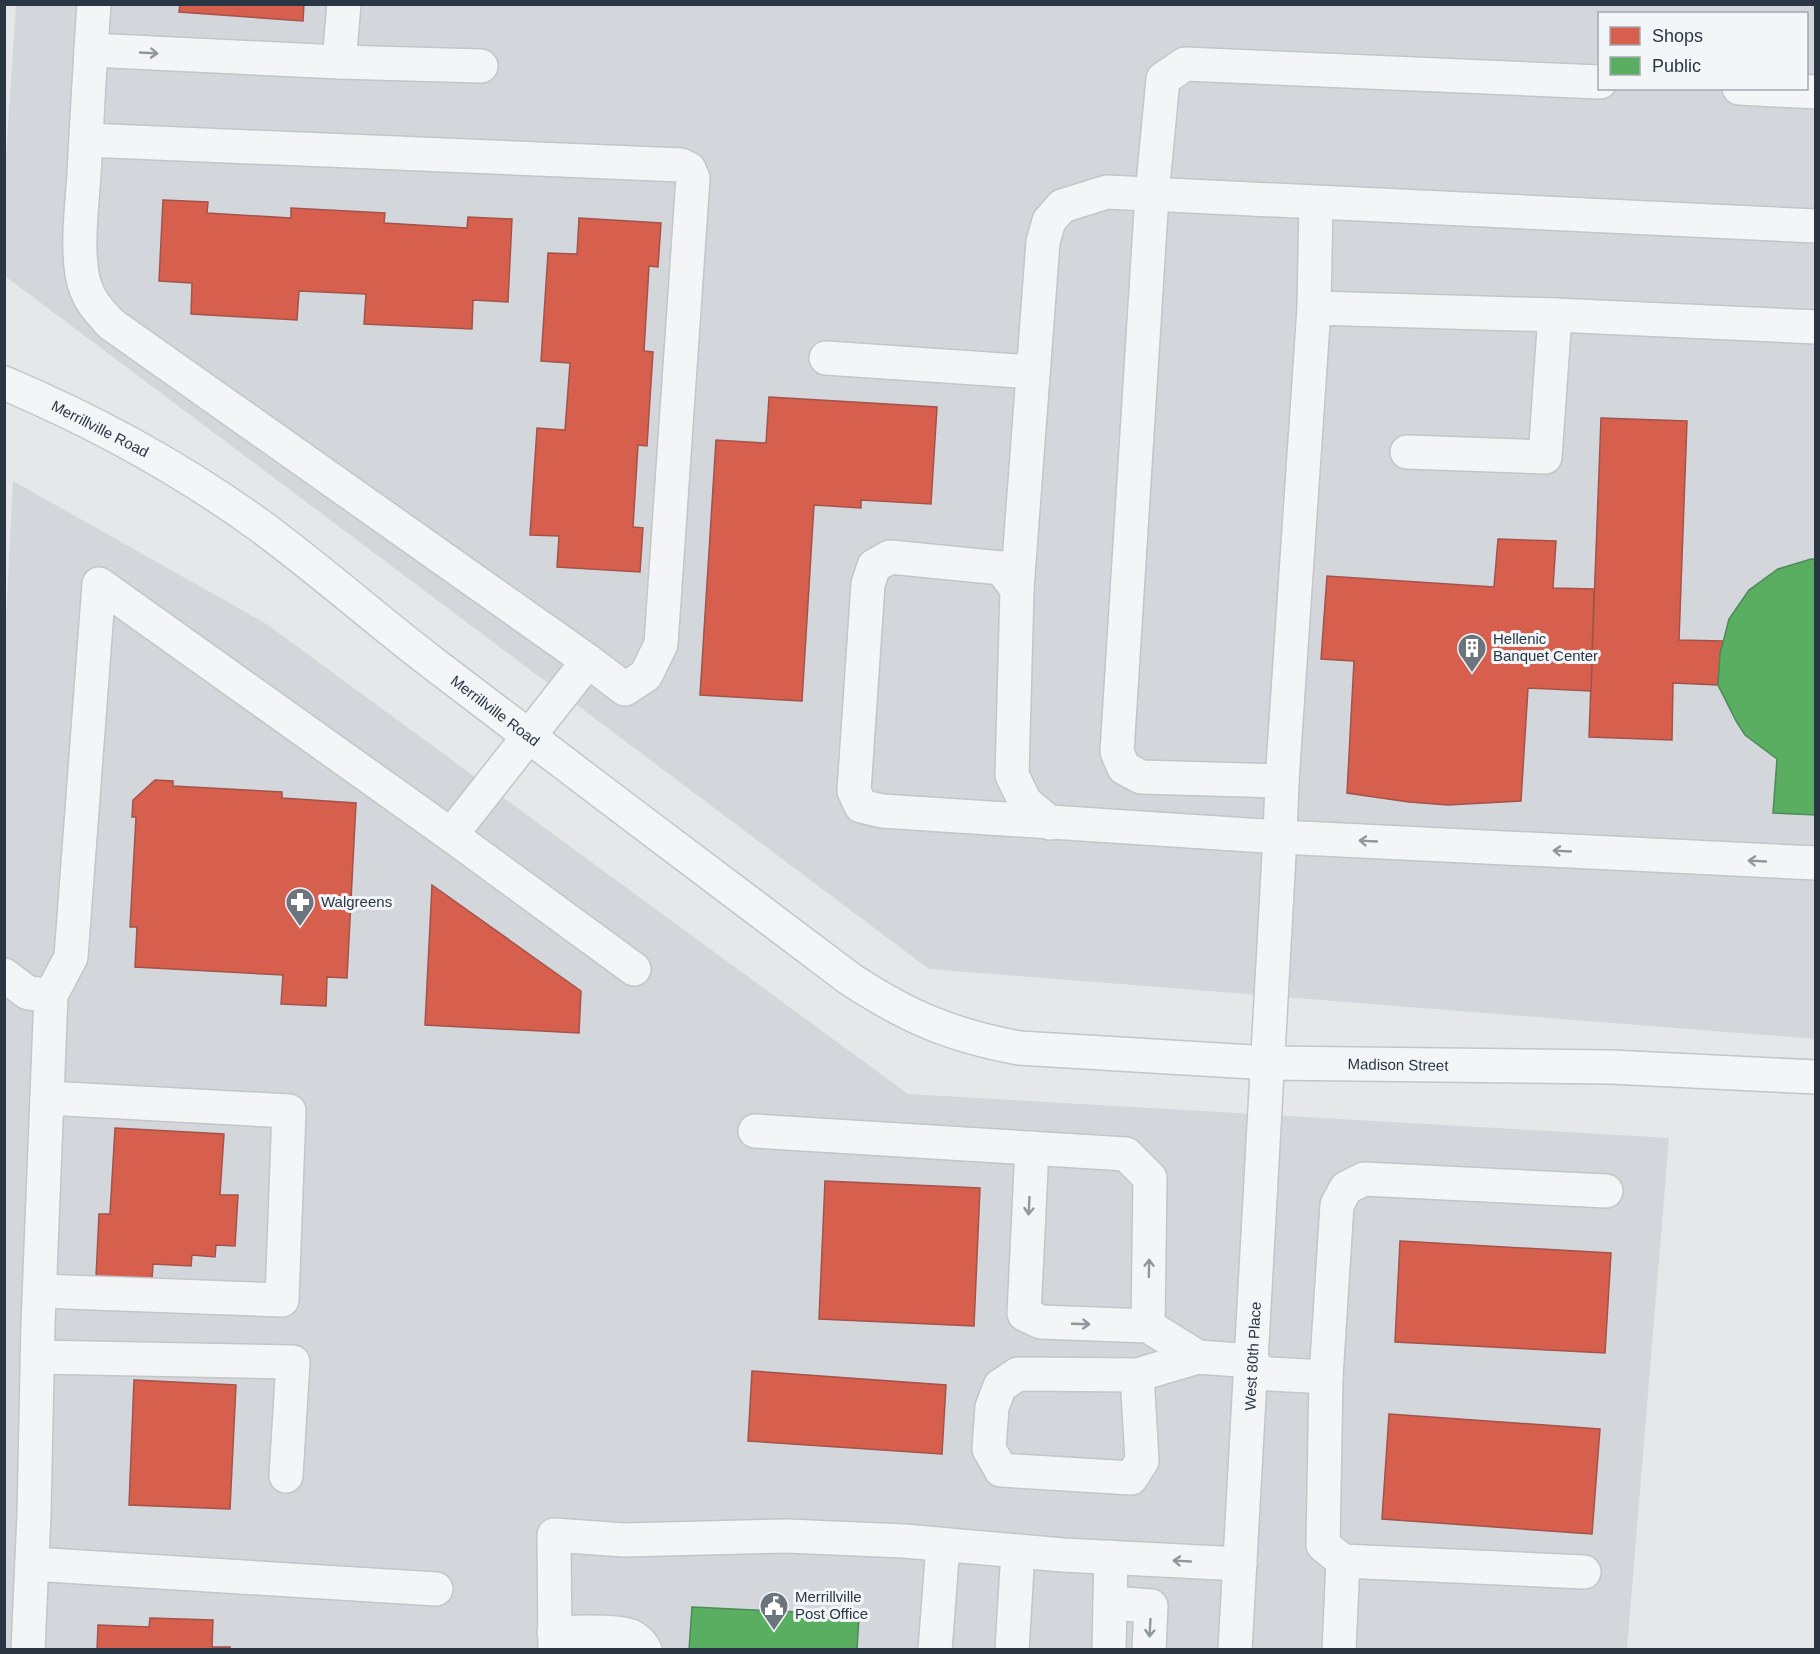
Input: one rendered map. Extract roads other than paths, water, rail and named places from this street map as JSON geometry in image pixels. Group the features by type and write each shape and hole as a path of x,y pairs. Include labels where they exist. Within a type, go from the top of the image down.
{"street":[{"path":"86,140 681,165 689,169 693,178 661,644 646,675 625,689 111,324 91,303 82,276 80,243 91,50 94,4"},
{"path":"339,62 344,4"},
{"path":"91,50 339,62 481,66"},
{"path":"1282,781 1141,777 1124,768 1117,752 1152,195 1163,79 1185,64 1598,82"},
{"path":"1777,90 1815,92"},
{"path":"1050,823 1025,802 1012,775 1017,589 1044,242 1049,221 1062,206 1107,192 1815,226"},
{"name":"West 80th Place","path":"1235,1650 1269,1063 1282,781 1314,308 1316,202"},
{"path":"1314,308 1555,315 1815,327"},
{"path":"1407,452 1545,457 1555,315"},
{"path":"826,358 1033,372"},
{"name":"Merrillville Road","path":"4,383 88,421 144,450 247,517 528,736 850,979 910,1015 947,1031 982,1041"},
{"path":"1017,589 1001,568 891,557 874,566 868,584 854,791 861,806 882,812 1280,837 1815,864"},
{"path":"28,1650 47,1098 22,992 71,957 99,584 451,835 634,969"},
{"path":"451,835 588,661"},
{"name":"Madison Street","path":"982,1041 1019,1048 1269,1063 1611,1067 1815,1077"},
{"path":"40,1291 282,1300 289,1112 47,1098"},
{"path":"755,1131 1126,1154 1150,1179 1148,1326"},
{"path":"1032,1148 1024,1314 1041,1322 1148,1326 1198,1358 1326,1377"},
{"path":"1584,1572 1343,1561 1323,1545 1326,1377 1337,1205 1346,1188 1364,1179 1606,1191"},
{"path":"37,1357 293,1362 286,1476"},
{"path":"1137,1375 1142,1461 1131,1478 1001,1470 989,1449 992,1407 1000,1386 1018,1374 1137,1375 1198,1358"},
{"path":"645,1650 643,1645 632,1636 618,1634 554,1641 554,1535 624,1540 787,1536 1240,1564"},
{"path":"935,1650 943,1545"},
{"path":"1012,1650 1018,1551"},
{"path":"1109,1650 1111,1557"},
{"path":"1339,1650 1343,1561"},
{"path":"32,1564 436,1589"},
{"path":"1110,1603 1151,1606 1149,1650"}],"place":[{"name":"Hellenic Banquet Center","path":"1472,674"},
{"name":"Walgreens","path":"300,928"},
{"name":"Merrillville Post Office","path":"774,1632"}]}
